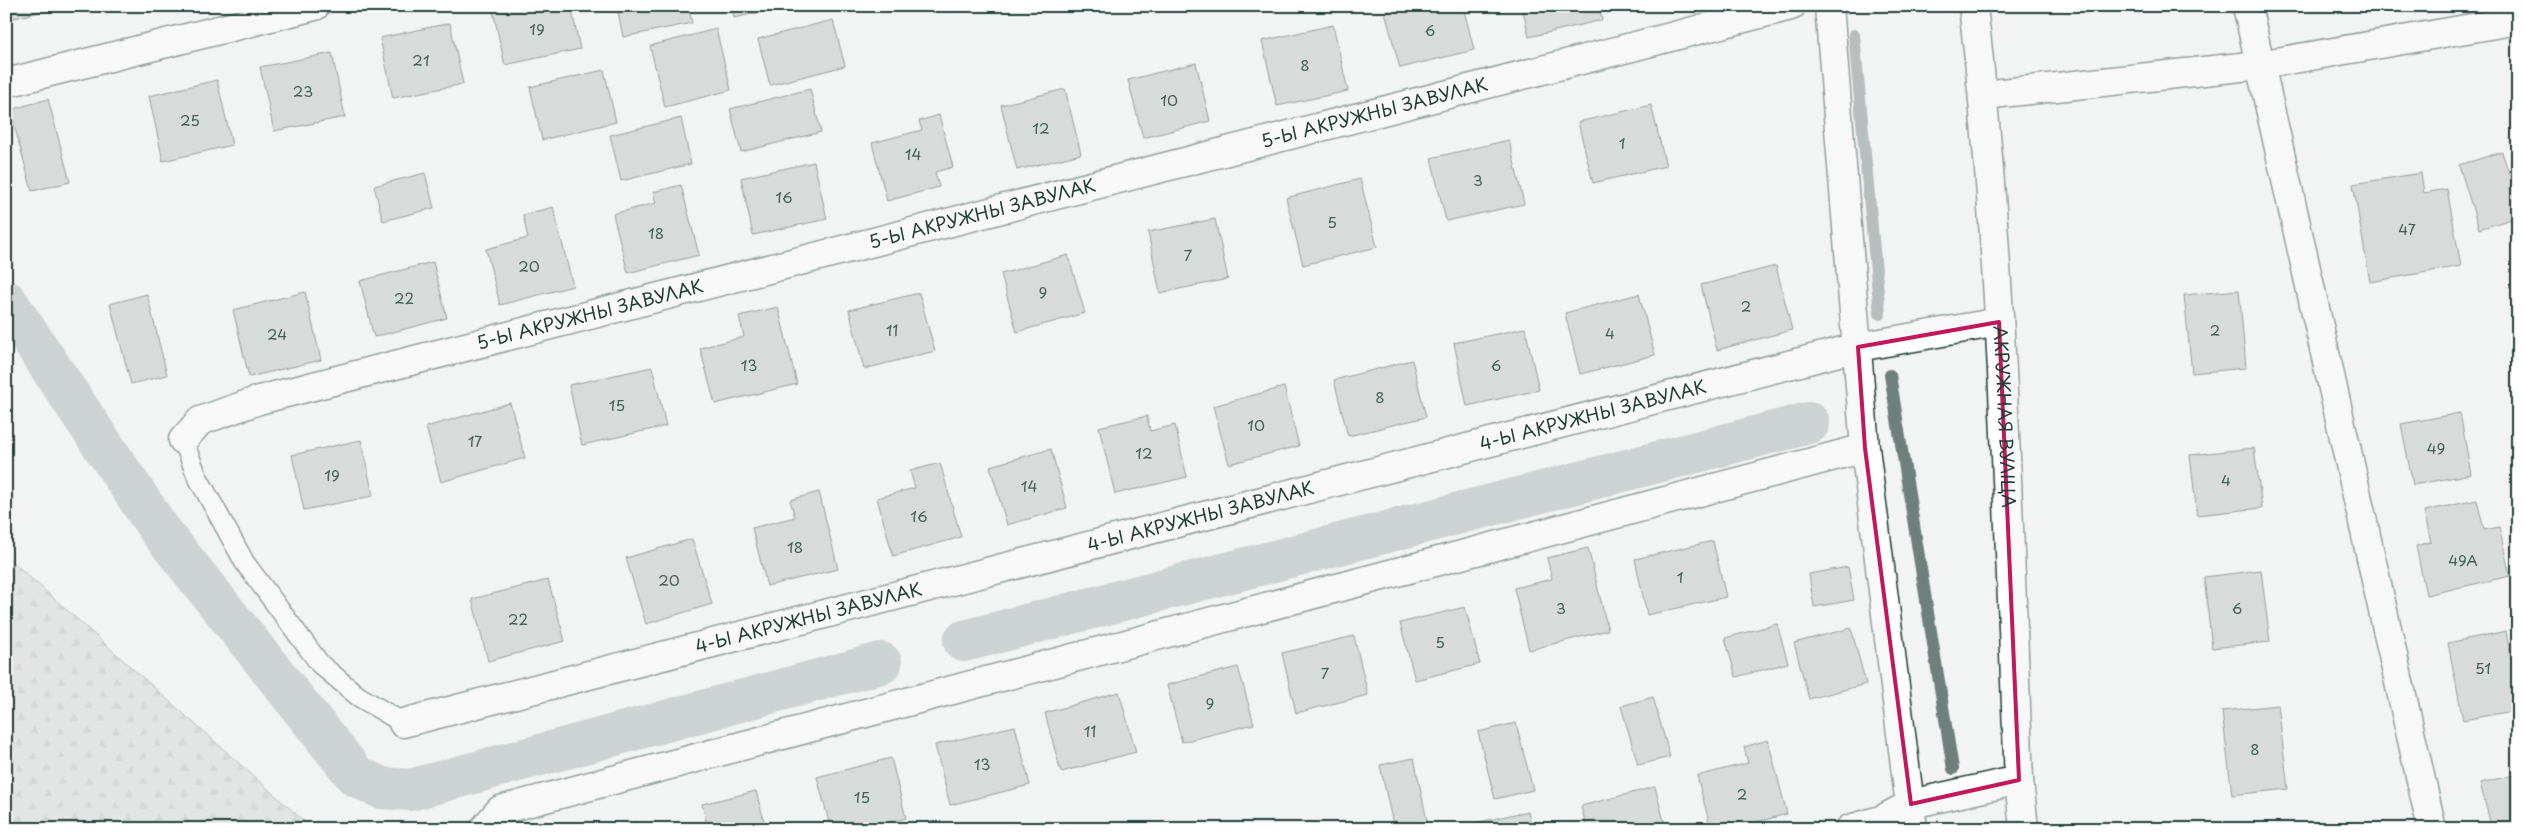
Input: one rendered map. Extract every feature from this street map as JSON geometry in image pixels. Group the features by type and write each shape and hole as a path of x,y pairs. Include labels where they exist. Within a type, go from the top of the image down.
{"street":[{"path":"6,83 315,6"},
{"name":"5-Ы АКРУЖНЫ ЗАВУЛАК","path":"183,440 200,421 259,400 1791,6"},
{"path":"1828,6 1865,448 1912,817"},
{"name":"АКРУЖНАЯ ВУЛІЦА","path":"1973,6 1983,95 1999,322 2020,780 2024,829"},
{"path":"2247,6 2432,829"},
{"path":"1983,95 2259,65 2518,20"},
{"name":"4-Ы АКРУЖНЫ ЗАВУЛАК","path":"403,723 1858,347 1999,322"},
{"path":"484,829 500,810 1865,448"},
{"path":"1850,829 1881,820 1912,817 2020,780"}],"lane":[{"path":"183,440 197,476 245,563 320,664 358,696 403,723"}],"highlighted area":[{"path":"1999,322 2019,780 1911,804 1865,448 1858,347"}],"green space":[{"path":"6,556 313,829 6,829"}],"building":[{"path":"6,6 47,6 48,10 6,20"},
{"path":"516,6 571,6 580,49 505,65 493,11"},
{"path":"617,6 688,6 692,23 623,37"},
{"path":"731,6 787,6 734,18"},
{"path":"1408,6 1463,6 1474,50 1400,68 1385,12"},
{"path":"1522,6 1599,6 1602,20 1529,37"},
{"path":"833,20 845,66 770,85 758,39"},
{"path":"450,23 463,84 393,98 380,38"},
{"path":"1333,25 1348,91 1277,106 1262,41"},
{"path":"716,29 731,90 665,107 650,46"},
{"path":"332,53 345,117 274,131 260,67"},
{"path":"1196,63 1210,121 1143,138 1128,80"},
{"path":"604,70 616,122 542,140 530,87"},
{"path":"217,80 232,145 163,161 149,96"},
{"path":"810,89 821,132 741,152 730,109"},
{"path":"1065,89 1081,154 1017,170 1001,105"},
{"path":"48,99 70,182 32,191 10,110"},
{"path":"1651,105 1666,166 1593,183 1578,122"},
{"path":"939,115 953,167 935,172 939,187 887,201 872,143 922,130 919,121"},
{"path":"681,118 691,164 621,181 610,135"},
{"path":"1509,140 1524,204 1446,221 1431,158"},
{"path":"2502,152 2518,201 2518,217 2479,229 2459,165"},
{"path":"814,162 827,219 753,235 741,178"},
{"path":"425,173 434,208 383,221 374,186"},
{"path":"2421,173 2424,193 2447,189 2461,266 2370,282 2353,184"},
{"path":"1360,179 1377,247 1303,265 1286,198"},
{"path":"681,185 699,255 628,273 613,214 656,203 653,192"},
{"path":"553,207 573,286 500,305 486,249 528,238 523,215"},
{"path":"1215,219 1228,279 1160,293 1148,232"},
{"path":"1068,255 1085,313 1017,332 1001,274"},
{"path":"433,262 447,318 374,337 360,281"},
{"path":"1776,266 1792,330 1717,350 1701,285"},
{"path":"2239,290 2246,368 2192,373 2184,295"},
{"path":"305,292 321,360 249,377 233,310"},
{"path":"919,293 935,351 864,369 849,310"},
{"path":"147,294 167,375 131,384 110,304"},
{"path":"1639,294 1655,355 1580,374 1565,313"},
{"path":"778,307 797,384 715,404 700,348 744,337 739,316"},
{"path":"1525,328 1539,390 1467,406 1454,343"},
{"path":"1412,360 1426,417 1348,436 1334,380"},
{"path":"652,367 666,426 582,445 569,385"},
{"path":"1284,387 1299,446 1229,464 1213,406"},
{"path":"510,403 525,458 441,482 426,427"},
{"path":"2460,413 2471,474 2413,485 2401,424"},
{"path":"1147,416 1150,431 1175,425 1187,477 1115,494 1099,427"},
{"path":"361,440 373,496 304,510 292,455"},
{"path":"2254,448 2262,508 2197,515 2190,455"},
{"path":"1051,449 1067,508 1007,525 990,466"},
{"path":"940,463 961,537 893,556 877,498 915,488 910,471"},
{"path":"819,492 838,569 767,586 752,528 795,517 790,500"},
{"path":"2477,500 2484,530 2499,527 2510,576 2426,595 2416,546 2431,542 2424,511"},
{"path":"692,539 712,604 646,624 626,558"},
{"path":"1713,541 1726,597 1647,615 1635,559"},
{"path":"1588,548 1608,630 1529,650 1514,588 1552,579 1547,558"},
{"path":"1848,567 1854,600 1814,607 1809,574"},
{"path":"2261,570 2270,642 2212,648 2204,577"},
{"path":"548,580 565,641 488,661 472,599"},
{"path":"1465,607 1480,664 1415,680 1400,623"},
{"path":"1777,624 1788,663 1736,677 1725,638"},
{"path":"1851,628 1866,684 1809,699 1794,643"},
{"path":"2506,631 2518,694 2518,710 2463,720 2448,643"},
{"path":"1354,636 1368,695 1296,713 1282,653"},
{"path":"1238,667 1254,724 1182,742 1167,685"},
{"path":"1119,692 1136,752 1061,772 1045,713"},
{"path":"1653,697 1670,757 1638,765 1621,706"},
{"path":"2278,705 2288,789 2232,795 2222,711"},
{"path":"1516,723 1533,790 1495,799 1478,732"},
{"path":"1015,726 1030,785 950,805 935,745"},
{"path":"1768,740 1787,814 1731,829 1711,829 1697,776 1748,763 1744,747"},
{"path":"891,758 906,818 866,829 831,829 817,777"},
{"path":"1414,758 1428,826 1394,829 1380,765"},
{"path":"2518,774 2518,829 2492,829 2480,783"},
{"path":"1655,787 1666,829 1587,829 1581,806"},
{"path":"756,791 766,829 708,829 702,804"},
{"path":"1528,811 1532,829 1458,829 1458,827"},
{"path":"637,822 639,829 607,829"}],"waterway":[{"path":"1854,35 1880,314"},
{"path":"6,301 159,529 356,776 381,788 410,790 881,663"},
{"path":"1890,375 1953,769"},
{"path":"964,641 1809,423"}]}
